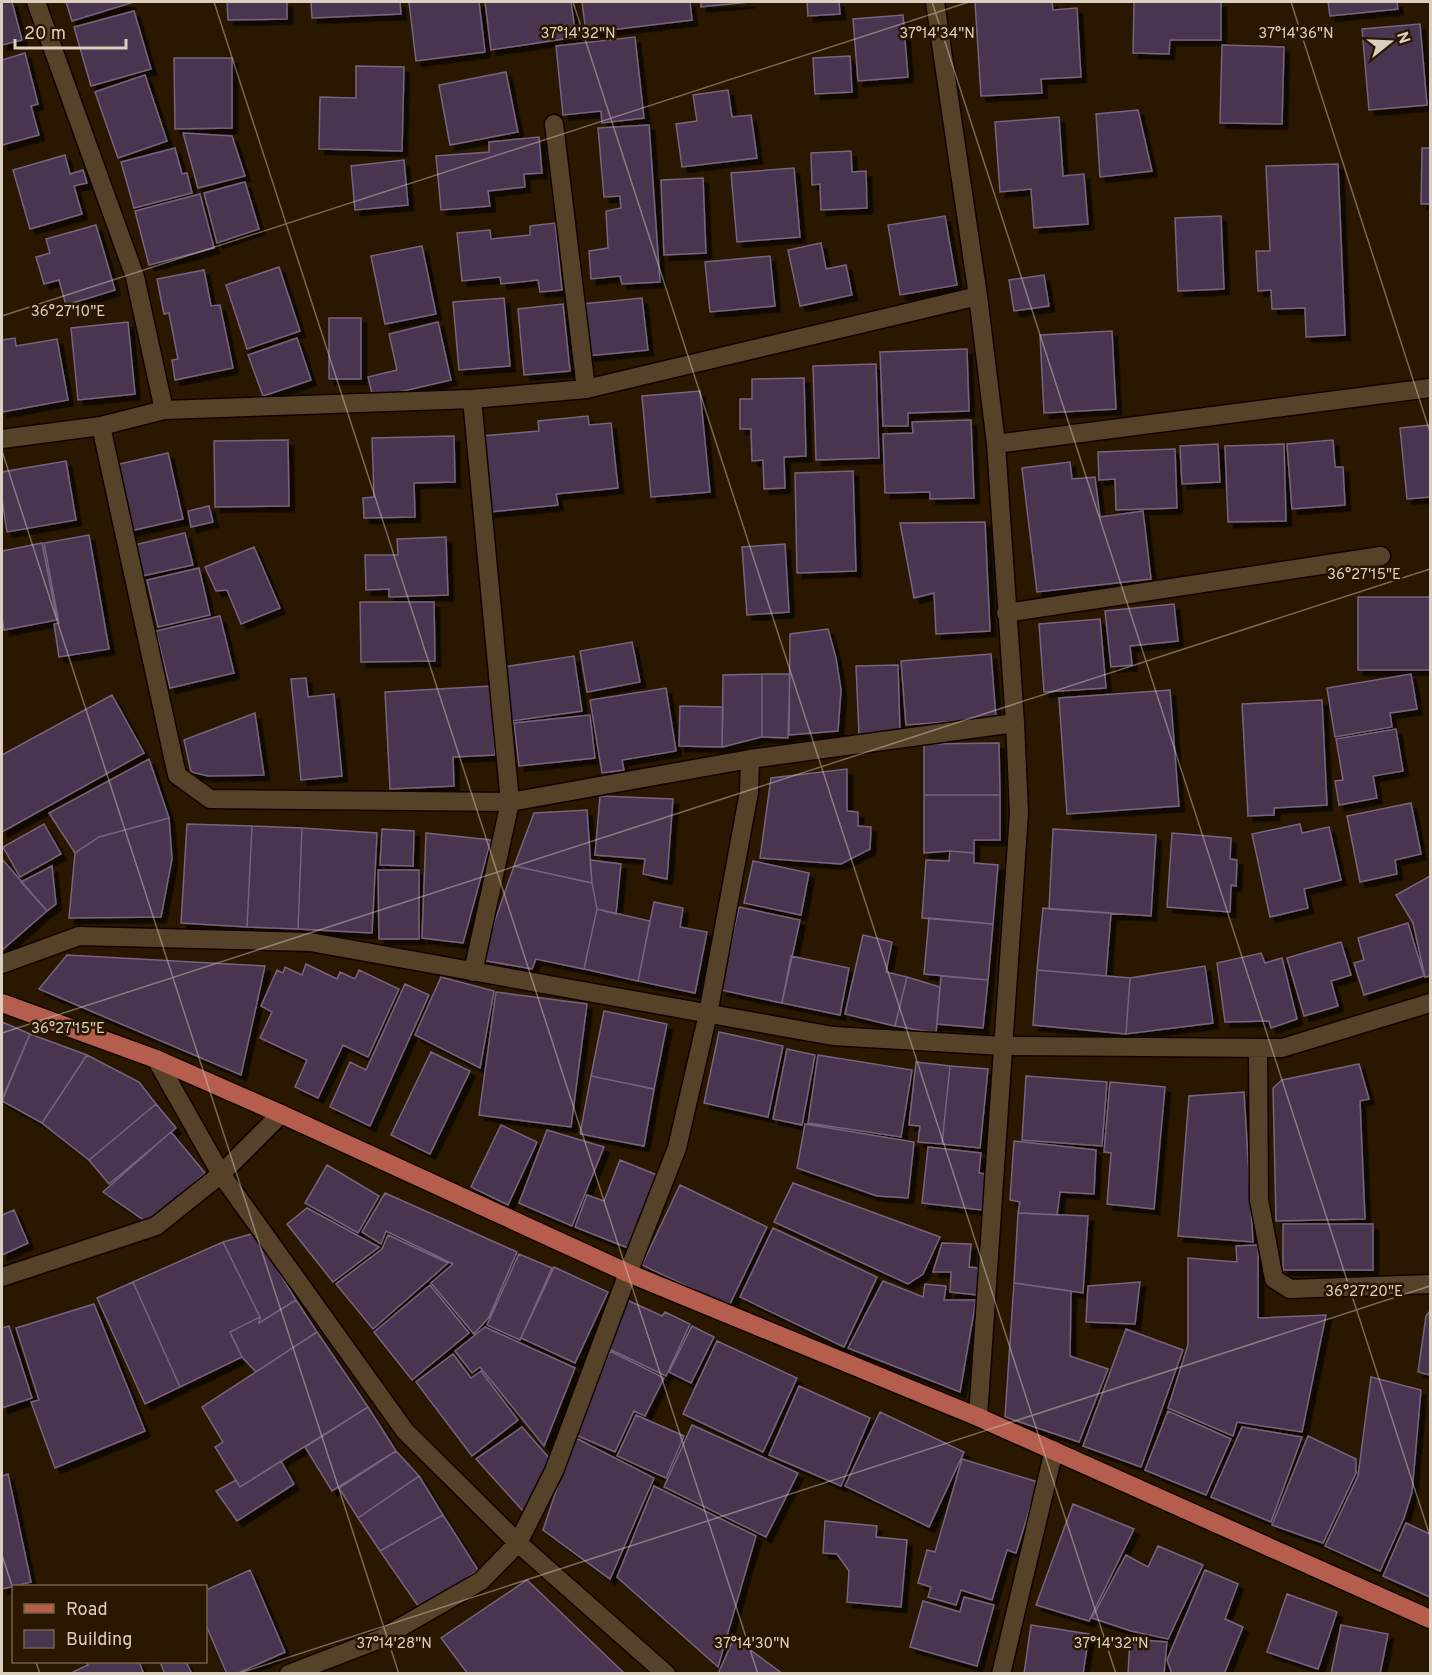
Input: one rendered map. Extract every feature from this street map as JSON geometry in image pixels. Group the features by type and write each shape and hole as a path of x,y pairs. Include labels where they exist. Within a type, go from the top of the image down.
{"main road":[{"path":"2,1003 156,1059 628,1273 978,1417 1431,1618"}],"street":[{"path":"36,2 135,277 164,410"},
{"path":"935,2 978,296 996,444 1019,813 978,1417"},
{"path":"554,124 586,389"},
{"path":"2,439 101,426 164,410 472,399 586,389 978,296"},
{"path":"996,444 1431,388"},
{"path":"472,399 510,802 474,972"},
{"path":"101,426 177,775 210,798 510,802 750,759 1015,723"},
{"path":"1006,613 1382,556"},
{"path":"289,1674 380,1639 481,1581 518,1542 554,1471 677,1148 708,1014 749,792 750,759"},
{"path":"2,964 79,936 310,942 833,1036 1003,1046 1282,1048 1431,1003"},
{"path":"1258,1048 1259,1200 1274,1279 1290,1289 1431,1284"},
{"path":"156,1059 221,1174 405,1431 518,1542 666,1674"},
{"path":"2,1277 156,1226 221,1174 281,1114"},
{"path":"1001,1674 1054,1450"}],"building":[{"path":"2,2 12,2 22,40 2,45"},
{"path":"66,2 130,2 131,3 72,21"},
{"path":"227,2 287,2 287,19 228,20"},
{"path":"311,2 400,2 401,14 312,18"},
{"path":"409,2 479,2 485,52 416,61"},
{"path":"485,2 571,2 576,37 491,50"},
{"path":"582,2 690,2 692,20 586,33"},
{"path":"701,2 750,2 701,7"},
{"path":"807,2 839,2 840,14 808,16"},
{"path":"975,2 1052,2 1053,10 1077,8 1081,77 1041,79 1042,93 981,96"},
{"path":"1134,2 1221,2 1221,40 1170,40 1169,54 1133,53"},
{"path":"1328,2 1397,2 1398,9 1330,16"},
{"path":"134,11 151,69 91,86 74,27"},
{"path":"903,15 908,77 858,81 853,19"},
{"path":"1420,24 1427,105 1369,110 1362,29"},
{"path":"635,37 644,118 602,123 601,111 563,115 556,46"},
{"path":"1222,45 1284,47 1282,124 1220,123"},
{"path":"25,53 38,104 31,106 39,135 2,145 2,60"},
{"path":"850,56 852,92 815,94 813,58"},
{"path":"174,58 232,58 232,128 175,129"},
{"path":"356,66 404,67 402,151 319,149 320,97 356,98"},
{"path":"506,72 518,132 450,145 439,85"},
{"path":"145,75 167,141 118,158 95,92"},
{"path":"728,90 732,117 751,115 757,158 682,167 676,124 697,121 693,95"},
{"path":"1138,110 1152,171 1100,177 1096,114"},
{"path":"1059,117 1063,176 1084,174 1088,224 1034,228 1031,189 1000,192 995,122"},
{"path":"649,125 660,282 622,284 620,276 591,279 589,251 608,248 606,211 621,208 620,196 604,197 598,128"},
{"path":"183,133 232,136 245,176 198,188"},
{"path":"539,137 542,173 524,174 525,187 488,191 490,206 441,210 436,156 489,152 489,142"},
{"path":"175,148 182,174 187,173 192,193 134,208 121,162"},
{"path":"1422,148 1430,148 1430,204 1421,204"},
{"path":"851,151 852,172 866,171 867,208 821,210 820,184 812,185 811,153"},
{"path":"65,155 70,174 83,170 87,183 74,186 82,214 30,229 13,170"},
{"path":"404,160 408,205 355,210 351,166"},
{"path":"1338,164 1345,335 1306,337 1305,308 1272,309 1271,290 1258,291 1256,251 1270,251 1266,166"},
{"path":"794,168 800,237 737,242 731,173"},
{"path":"703,178 706,253 664,255 661,180"},
{"path":"245,182 259,229 217,243 204,193"},
{"path":"200,194 214,248 149,265 135,211"},
{"path":"945,216 957,285 900,295 888,225"},
{"path":"1221,216 1224,289 1178,291 1175,218"},
{"path":"555,223 562,290 540,292 538,280 501,284 500,277 462,281 457,233 490,230 491,239 530,235 530,226"},
{"path":"96,225 115,290 66,305 59,280 44,284 36,257 50,253 46,239"},
{"path":"821,243 826,269 846,265 852,295 800,306 788,250"},
{"path":"422,246 436,314 385,324 371,256"},
{"path":"770,256 775,306 710,312 705,262"},
{"path":"279,267 300,331 247,349 226,285"},
{"path":"204,270 211,306 220,305 233,368 175,380 172,360 178,359 169,313 164,314 157,279"},
{"path":"1044,275 1049,306 1014,311 1009,280"},
{"path":"504,298 510,366 459,370 453,302"},
{"path":"642,298 648,350 587,356 582,304"},
{"path":"563,304 570,371 524,375 518,309"},
{"path":"329,318 361,318 361,379 329,379"},
{"path":"128,322 135,394 78,400 71,328"},
{"path":"438,322 451,380 373,398 368,377 397,370 389,334"},
{"path":"1112,331 1116,409 1044,413 1040,335"},
{"path":"15,338 16,346 57,339 68,400 2,412 2,340"},
{"path":"297,338 311,380 263,396 248,355"},
{"path":"967,349 969,411 908,413 908,426 883,426 880,352"},
{"path":"876,364 879,458 816,460 813,366"},
{"path":"804,378 806,456 784,457 785,488 764,489 763,460 752,461 751,429 740,429 740,399 752,399 752,379"},
{"path":"700,391 710,492 651,497 642,396"},
{"path":"588,416 589,425 611,423 618,488 556,494 558,505 490,512 482,436 539,431 538,421"},
{"path":"971,420 974,498 930,499 930,492 885,493 883,434 913,433 912,422"},
{"path":"1430,425 1430,497 1407,499 1400,428"},
{"path":"454,436 455,482 414,483 415,517 364,518 363,498 374,497 372,438"},
{"path":"288,440 289,506 215,507 214,441"},
{"path":"1333,440 1335,467 1343,467 1345,505 1292,509 1287,444"},
{"path":"1218,444 1220,482 1182,484 1180,446"},
{"path":"1284,444 1286,521 1228,522 1225,446"},
{"path":"1175,449 1177,508 1116,510 1115,479 1099,480 1098,452"},
{"path":"168,453 183,519 130,531 115,465"},
{"path":"66,461 76,520 7,532 2,499 2,472"},
{"path":"1070,462 1072,479 1095,477 1100,517 1143,511 1151,579 1037,592 1022,468"},
{"path":"853,471 856,571 797,573 795,473"},
{"path":"209,506 213,522 191,527 188,511"},
{"path":"985,522 990,631 936,634 934,593 914,598 900,523"},
{"path":"185,533 193,565 142,576 134,545"},
{"path":"89,535 109,649 59,657 54,624 59,623 44,543"},
{"path":"446,537 448,595 389,597 389,589 366,590 365,555 398,555 397,539"},
{"path":"42,543 57,620 4,630 2,551"},
{"path":"785,544 789,612 747,615 742,547"},
{"path":"254,547 280,608 241,624 227,590 216,591 205,567"},
{"path":"199,568 210,615 158,627 147,580"},
{"path":"1358,597 1430,597 1430,670 1358,670"},
{"path":"360,602 434,602 435,661 361,662"},
{"path":"1174,604 1178,641 1130,646 1132,665 1111,667 1105,611"},
{"path":"220,616 234,673 170,688 156,631"},
{"path":"1100,619 1106,688 1044,692 1039,624"},
{"path":"828,629 841,690 838,731 789,735 790,634"},
{"path":"632,642 640,682 587,692 580,651"},
{"path":"991,654 996,718 906,725 901,661"},
{"path":"574,656 582,711 512,721 504,667"},
{"path":"898,665 900,733 859,735 856,666"},
{"path":"762,674 762,737 722,747 723,675"},
{"path":"762,674 790,674 788,738 762,737"},
{"path":"1411,674 1417,709 1390,713 1392,727 1335,737 1327,688"},
{"path":"306,678 308,697 334,694 342,776 301,780 291,679"},
{"path":"491,686 495,755 453,757 454,786 390,789 385,692"},
{"path":"666,688 676,751 622,760 624,770 602,773 590,700"},
{"path":"1170,690 1179,806 1067,814 1059,698"},
{"path":"112,695 144,753 2,832 2,755"},
{"path":"1322,700 1327,805 1274,808 1274,815 1248,816 1242,704"},
{"path":"680,706 723,707 722,747 679,746"},
{"path":"255,713 264,775 208,776 191,772 184,740"},
{"path":"590,715 595,758 519,766 514,723"},
{"path":"1396,729 1403,771 1373,776 1377,798 1339,805 1335,781 1343,780 1336,739"},
{"path":"999,743 1000,795 924,795 924,744"},
{"path":"149,759 169,818 99,837 75,853 49,813"},
{"path":"847,769 847,811 858,812 858,826 871,827 870,849 841,864 760,858 771,778"},
{"path":"924,795 1000,795 1000,840 974,840 974,853 950,851 924,853"},
{"path":"600,796 673,799 667,879 643,874 645,859 595,855"},
{"path":"1411,803 1421,854 1395,860 1397,874 1360,882 1347,816"},
{"path":"587,810 592,883 514,866 534,813"},
{"path":"169,818 172,859 161,917 69,918 75,853 99,837"},
{"path":"44,824 61,854 20,877 3,847"},
{"path":"187,824 252,826 247,927 181,923"},
{"path":"1300,824 1302,833 1329,827 1341,880 1304,889 1308,908 1270,917 1252,834"},
{"path":"252,826 302,828 298,929 247,927"},
{"path":"302,828 377,833 372,933 298,929"},
{"path":"382,829 414,831 413,866 380,865"},
{"path":"1053,829 1156,835 1151,916 1049,909"},
{"path":"426,833 491,840 463,943 422,938"},
{"path":"1172,833 1231,838 1230,859 1237,860 1236,886 1231,885 1230,912 1167,907"},
{"path":"950,851 974,853 974,863 998,865 993,924 922,918 926,860 949,861"},
{"path":"2,859 47,911 2,950"},
{"path":"590,860 621,864 616,914 597,909"},
{"path":"753,861 809,873 801,915 744,903"},
{"path":"52,866 56,904 47,911 21,882"},
{"path":"514,866 592,883 597,909 584,969 536,959 532,969 481,960"},
{"path":"378,870 419,870 419,939 379,939"},
{"path":"1430,876 1430,976 1425,977 1413,923 1396,895"},
{"path":"654,902 683,908 680,927 707,932 695,993 638,981"},
{"path":"739,907 800,920 782,1003 721,990"},
{"path":"1043,908 1111,913 1106,976 1037,970"},
{"path":"597,909 650,921 638,981 584,969"},
{"path":"929,918 993,924 988,980 924,974"},
{"path":"1408,923 1424,976 1364,995 1354,963 1364,960 1358,938"},
{"path":"863,935 892,942 886,972 907,977 895,1026 845,1014"},
{"path":"1341,942 1351,975 1331,981 1338,1006 1304,1016 1287,958"},
{"path":"1261,953 1265,963 1282,958 1297,1019 1271,1028 1269,1021 1225,1022 1217,963"},
{"path":"67,955 265,966 241,1075 39,989"},
{"path":"791,956 849,968 840,1015 782,1003"},
{"path":"306,964 337,979 340,972 355,979 359,970 399,989 368,1057 343,1045 318,1098 295,1087 307,1060 260,1038 272,1012 261,1006 277,970 283,973 285,967 302,975"},
{"path":"1205,966 1213,1023 1126,1034 1130,978"},
{"path":"1037,970 1130,978 1126,1034 1033,1025"},
{"path":"941,976 988,980 983,1028 937,1024"},
{"path":"441,977 494,991 480,1068 415,1035"},
{"path":"907,977 940,987 936,1033 895,1026"},
{"path":"405,984 429,995 370,1126 330,1107 350,1062 366,1070"},
{"path":"496,992 587,1004 571,1127 479,1115"},
{"path":"604,1011 667,1024 654,1089 591,1076"},
{"path":"2,1022 30,1034 2,1099"},
{"path":"719,1032 783,1046 768,1117 704,1103"},
{"path":"30,1034 87,1055 42,1123 2,1101"},
{"path":"787,1049 815,1055 802,1125 773,1119"},
{"path":"431,1052 470,1071 430,1154 391,1135"},
{"path":"87,1055 139,1082 156,1104 89,1160 42,1123"},
{"path":"818,1055 912,1070 901,1137 808,1123"},
{"path":"916,1062 950,1066 942,1144 918,1142 920,1126 909,1125"},
{"path":"1359,1064 1369,1099 1360,1101 1365,1219 1276,1221 1273,1088 1282,1080"},
{"path":"950,1066 988,1069 980,1148 942,1144"},
{"path":"591,1076 654,1089 644,1146 580,1134"},
{"path":"1026,1076 1107,1082 1102,1146 1022,1140"},
{"path":"1110,1082 1165,1087 1154,1209 1107,1204 1111,1153 1104,1152"},
{"path":"1244,1092 1253,1242 1178,1236 1189,1096"},
{"path":"156,1104 176,1128 109,1184 89,1160"},
{"path":"805,1124 914,1142 908,1198 877,1196 797,1168"},
{"path":"501,1125 537,1142 508,1205 471,1187"},
{"path":"547,1130 604,1147 572,1226 519,1203"},
{"path":"171,1132 205,1173 148,1223 103,1192"},
{"path":"1014,1141 1096,1150 1094,1194 1060,1192 1057,1215 1018,1213 1020,1202 1010,1200"},
{"path":"928,1147 981,1153 979,1173 985,1174 982,1210 922,1203"},
{"path":"620,1160 657,1175 628,1248 575,1227 587,1195 604,1201"},
{"path":"327,1165 379,1196 358,1233 305,1203"},
{"path":"793,1183 940,1237 923,1274 908,1284 774,1222"},
{"path":"680,1185 767,1227 729,1306 642,1265"},
{"path":"385,1193 517,1252 489,1317 474,1334 431,1283 453,1264 386,1231 381,1244 362,1232"},
{"path":"307,1208 379,1247 333,1282 287,1224"},
{"path":"14,1210 28,1243 2,1255 2,1215"},
{"path":"1018,1213 1088,1216 1083,1293 1014,1283"},
{"path":"1283,1224 1373,1224 1373,1270 1283,1270"},
{"path":"773,1228 877,1277 844,1347 740,1297"},
{"path":"255,1233 296,1300 259,1323 260,1317 223,1242"},
{"path":"388,1235 448,1263 373,1329 336,1284 382,1249"},
{"path":"223,1242 260,1317 230,1332 242,1357 180,1387 133,1282"},
{"path":"942,1243 971,1244 969,1267 978,1268 977,1295 950,1292 951,1272 933,1272"},
{"path":"1258,1245 1258,1318 1326,1315 1302,1432 1237,1422 1233,1436 1168,1408 1188,1345 1188,1258 1237,1262 1236,1246"},
{"path":"519,1254 552,1268 520,1340 487,1325"},
{"path":"554,1267 608,1292 575,1363 521,1338"},
{"path":"883,1281 923,1297 925,1284 946,1286 944,1300 976,1300 960,1392 848,1348"},
{"path":"133,1282 180,1387 145,1404 97,1298"},
{"path":"1140,1282 1135,1324 1086,1322 1088,1286"},
{"path":"1014,1283 1071,1291 1070,1356 1108,1369 1079,1442 1005,1417"},
{"path":"430,1285 469,1333 412,1380 374,1332"},
{"path":"296,1300 317,1332 256,1372 242,1357 230,1332 260,1317 259,1323"},
{"path":"627,1300 662,1316 665,1312 690,1324 666,1376 605,1347"},
{"path":"94,1304 145,1431 55,1468 31,1402 39,1400 16,1328"},
{"path":"1430,1311 1430,1375 1418,1372 1426,1316"},
{"path":"9,1326 32,1398 2,1408 2,1328"},
{"path":"692,1326 714,1337 691,1383 669,1372"},
{"path":"485,1327 575,1368 544,1446 480,1367 472,1373 455,1351"},
{"path":"1126,1329 1183,1350 1141,1467 1083,1446"},
{"path":"317,1332 368,1407 240,1487 215,1447 223,1442 202,1407"},
{"path":"717,1341 797,1378 763,1452 683,1414"},
{"path":"610,1351 664,1378 645,1416 634,1411 615,1452 576,1435"},
{"path":"453,1354 471,1378 481,1371 518,1420 472,1456 416,1382"},
{"path":"1371,1377 1421,1390 1412,1492 1404,1518 1380,1571 1325,1546 1358,1476"},
{"path":"799,1386 870,1418 841,1486 769,1455"},
{"path":"368,1407 396,1451 332,1491 305,1447"},
{"path":"1168,1411 1231,1439 1206,1495 1145,1470"},
{"path":"880,1412 964,1452 929,1527 845,1486"},
{"path":"636,1415 684,1436 666,1478 617,1456"},
{"path":"692,1425 798,1473 766,1537 664,1487"},
{"path":"522,1427 551,1460 523,1511 476,1459"},
{"path":"1242,1427 1302,1437 1271,1522 1211,1497"},
{"path":"1308,1436 1356,1459 1356,1473 1323,1543 1272,1525"},
{"path":"574,1437 654,1478 610,1579 543,1530"},
{"path":"396,1451 419,1476 358,1518 339,1488"},
{"path":"962,1459 1038,1482 1016,1553 1007,1550 992,1600 961,1590 956,1605 928,1597 931,1587 918,1583 927,1550 935,1552"},
{"path":"281,1461 294,1484 237,1521 216,1491 236,1480 240,1487"},
{"path":"8,1474 31,1582 2,1589 2,1476"},
{"path":"419,1476 443,1515 380,1551 358,1518"},
{"path":"654,1486 756,1536 718,1667 617,1577"},
{"path":"1073,1504 1134,1529 1089,1621 1036,1605"},
{"path":"443,1515 478,1570 421,1610 380,1551"},
{"path":"825,1521 877,1526 876,1537 907,1540 901,1607 847,1602 849,1571 837,1554 823,1553"},
{"path":"1406,1523 1430,1534 1430,1597 1383,1576"},
{"path":"1158,1546 1203,1565 1168,1639 1131,1631 1092,1618 1126,1555 1148,1567"},
{"path":"250,1570 285,1652 236,1674 227,1674 207,1627 207,1590"},
{"path":"1205,1570 1238,1584 1225,1619 1243,1627 1224,1674 1172,1674 1167,1660"},
{"path":"527,1580 625,1674 468,1674 441,1638"},
{"path":"1287,1594 1337,1612 1318,1669 1267,1652"},
{"path":"964,1597 994,1605 977,1666 910,1647 923,1601 960,1612"},
{"path":"1031,1625 1089,1634 1083,1674 1024,1674"},
{"path":"1341,1625 1388,1634 1380,1674 1331,1674"},
{"path":"734,1638 783,1674 718,1674"},
{"path":"1130,1639 1167,1642 1164,1674 1128,1674"},
{"path":"87,1663 139,1663 144,1674 69,1674 88,1665"},
{"path":"160,1663 186,1663 192,1674 165,1674"}]}
